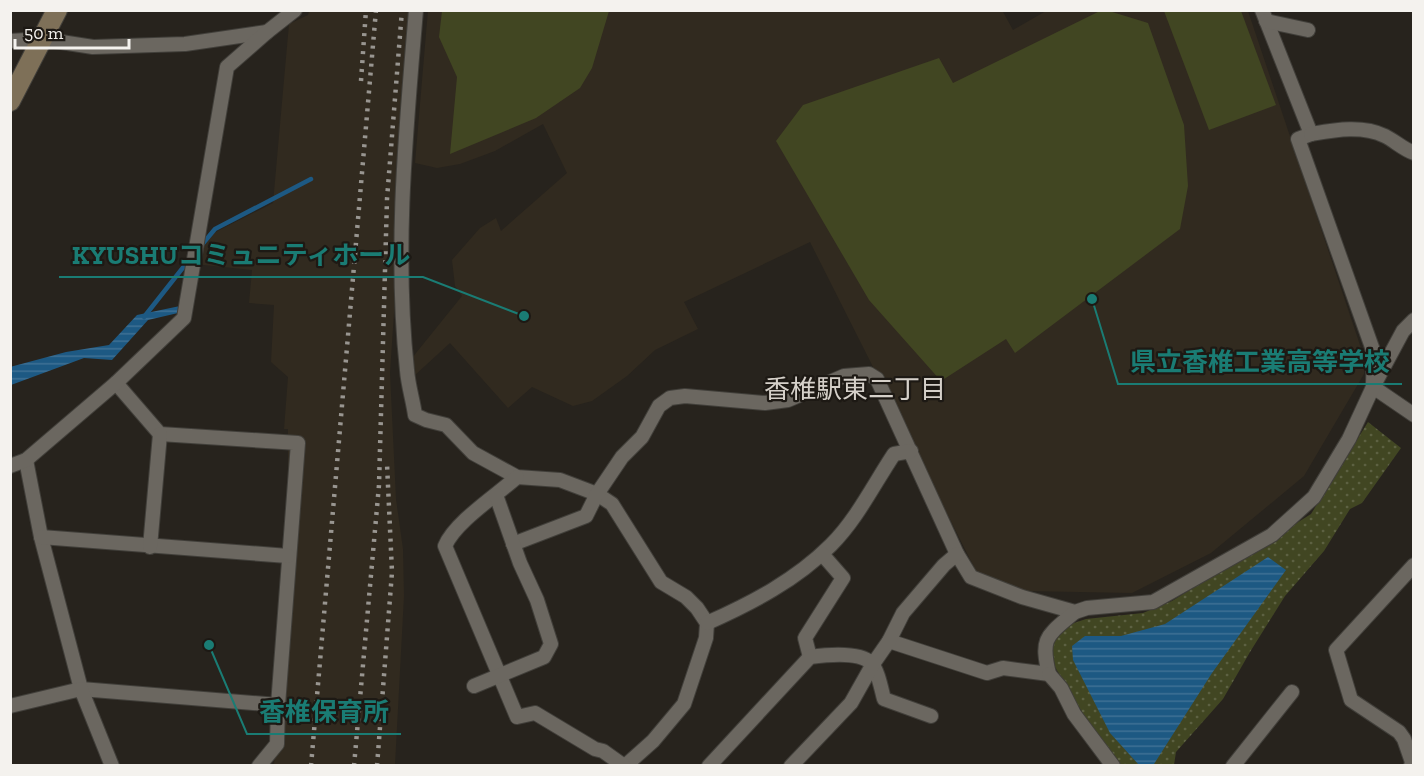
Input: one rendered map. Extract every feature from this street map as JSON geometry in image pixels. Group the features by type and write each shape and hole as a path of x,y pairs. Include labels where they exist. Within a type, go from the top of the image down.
{"main road":[{"path":"10,101 57,10"}],"street":[{"path":"10,466 26,460 116,382 184,318 227,67 295,10"},
{"path":"416,10 403,164 402,294 407,372 415,415 446,425 473,453 517,477 560,480 597,494 612,504 661,582 686,597 698,608 707,623 706,638 684,704 653,741 625,765 535,713 517,717 446,546 448,539 472,515 517,477"},
{"path":"1264,16 1308,30"},
{"path":"1264,16 1311,134"},
{"path":"10,41 42,39 93,47 185,44 267,32"},
{"path":"1373,387 1374,353 1298,139 1311,134 1341,129 1369,130 1387,137 1413,153"},
{"path":"1113,765 1074,714 1061,688 1049,674 1044,653 1047,638 1075,612 1088,608 1153,602 1272,535 1314,497 1349,439 1403,331 1413,320"},
{"path":"513,544 586,516 597,494 622,458 642,437 658,406 670,398 685,396 765,403 788,400 844,376 869,374 876,380 957,554 971,577 1022,597 1075,612"},
{"path":"116,382 160,434 150,547"},
{"path":"1373,387 1413,415"},
{"path":"160,434 298,444 288,556 277,744 259,765"},
{"path":"707,623 742,608 800,573 822,554 848,525 894,454 911,451"},
{"path":"26,460 41,537 81,689 112,765"},
{"path":"474,686 544,657 551,644 537,600 513,544 496,495"},
{"path":"41,537 288,556"},
{"path":"810,657 805,638 843,578 822,554"},
{"path":"791,765 851,703 889,641 903,613 957,554"},
{"path":"1412,763 1404,739 1399,732 1351,700 1336,650 1413,565"},
{"path":"889,641 987,673 1003,668 1049,674"},
{"path":"709,765 810,657 845,654 867,659 873,664 884,699 931,716"},
{"path":"10,706 81,689 278,705"},
{"path":"1233,765 1292,692"}],"shaded area":[{"path":"428,10 1002,10 1013,30 1046,11 1248,11 1364,357 1364,374 1304,476 1211,553 1132,593 1025,591 976,571 810,242 684,302 698,329 655,350 627,376 592,401 573,406 532,387 508,408 450,343 414,376 412,358 462,296 455,286 452,260 480,228 496,218 501,231 567,173 543,124 495,151 460,164 437,168 415,163"},
{"path":"309,11 414,11 390,373 396,499 403,549 404,596 395,765 274,765 288,556 288,429 284,429 288,377 271,362 274,305 249,303 252,270 194,264 198,241 273,203 289,24 308,15"}],"green space":[{"path":"442,10 609,11 592,68 580,88 536,118 450,154 457,77 439,37"},
{"path":"1102,10 1148,23 1184,125 1188,186 1180,229 1015,353 1006,339 941,381 869,300 776,141 803,105 939,58 953,83"},
{"path":"1164,11 1241,11 1276,105 1209,130"},
{"path":"1368,422 1401,448 1362,503 1350,509 1324,551 1285,596 1223,699 1176,752 1174,765 1120,765 1106,752 1055,667 1051,643 1071,624 1086,619 1143,613 1172,601 1311,514"}],"water":[{"path":"180,306 178,313 148,320 112,360 84,358 11,385 10,367 66,352 109,345 137,315"},
{"path":"1268,557 1286,570 1212,673 1154,764 1139,765 1110,733 1073,660 1072,646 1085,636 1121,636 1165,624"}],"waterway":[{"path":"200,247 215,229 311,179"},
{"path":"144,317 189,260"}],"railway":[{"path":"361,81 366,10"},
{"path":"311,766 376,10"},
{"path":"354,766 379,485 387,199 402,10"},
{"path":"377,766 392,572 387,464"}],"place":[{"name":"県立香椎工業高等学校","path":"1092,299"},
{"name":"KYUSHUコミュニティホール","path":"524,316"},
{"name":"香椎保育所","path":"209,645"}],"district":[{"name":"香椎駅東二丁目","path":"855,389"}]}
